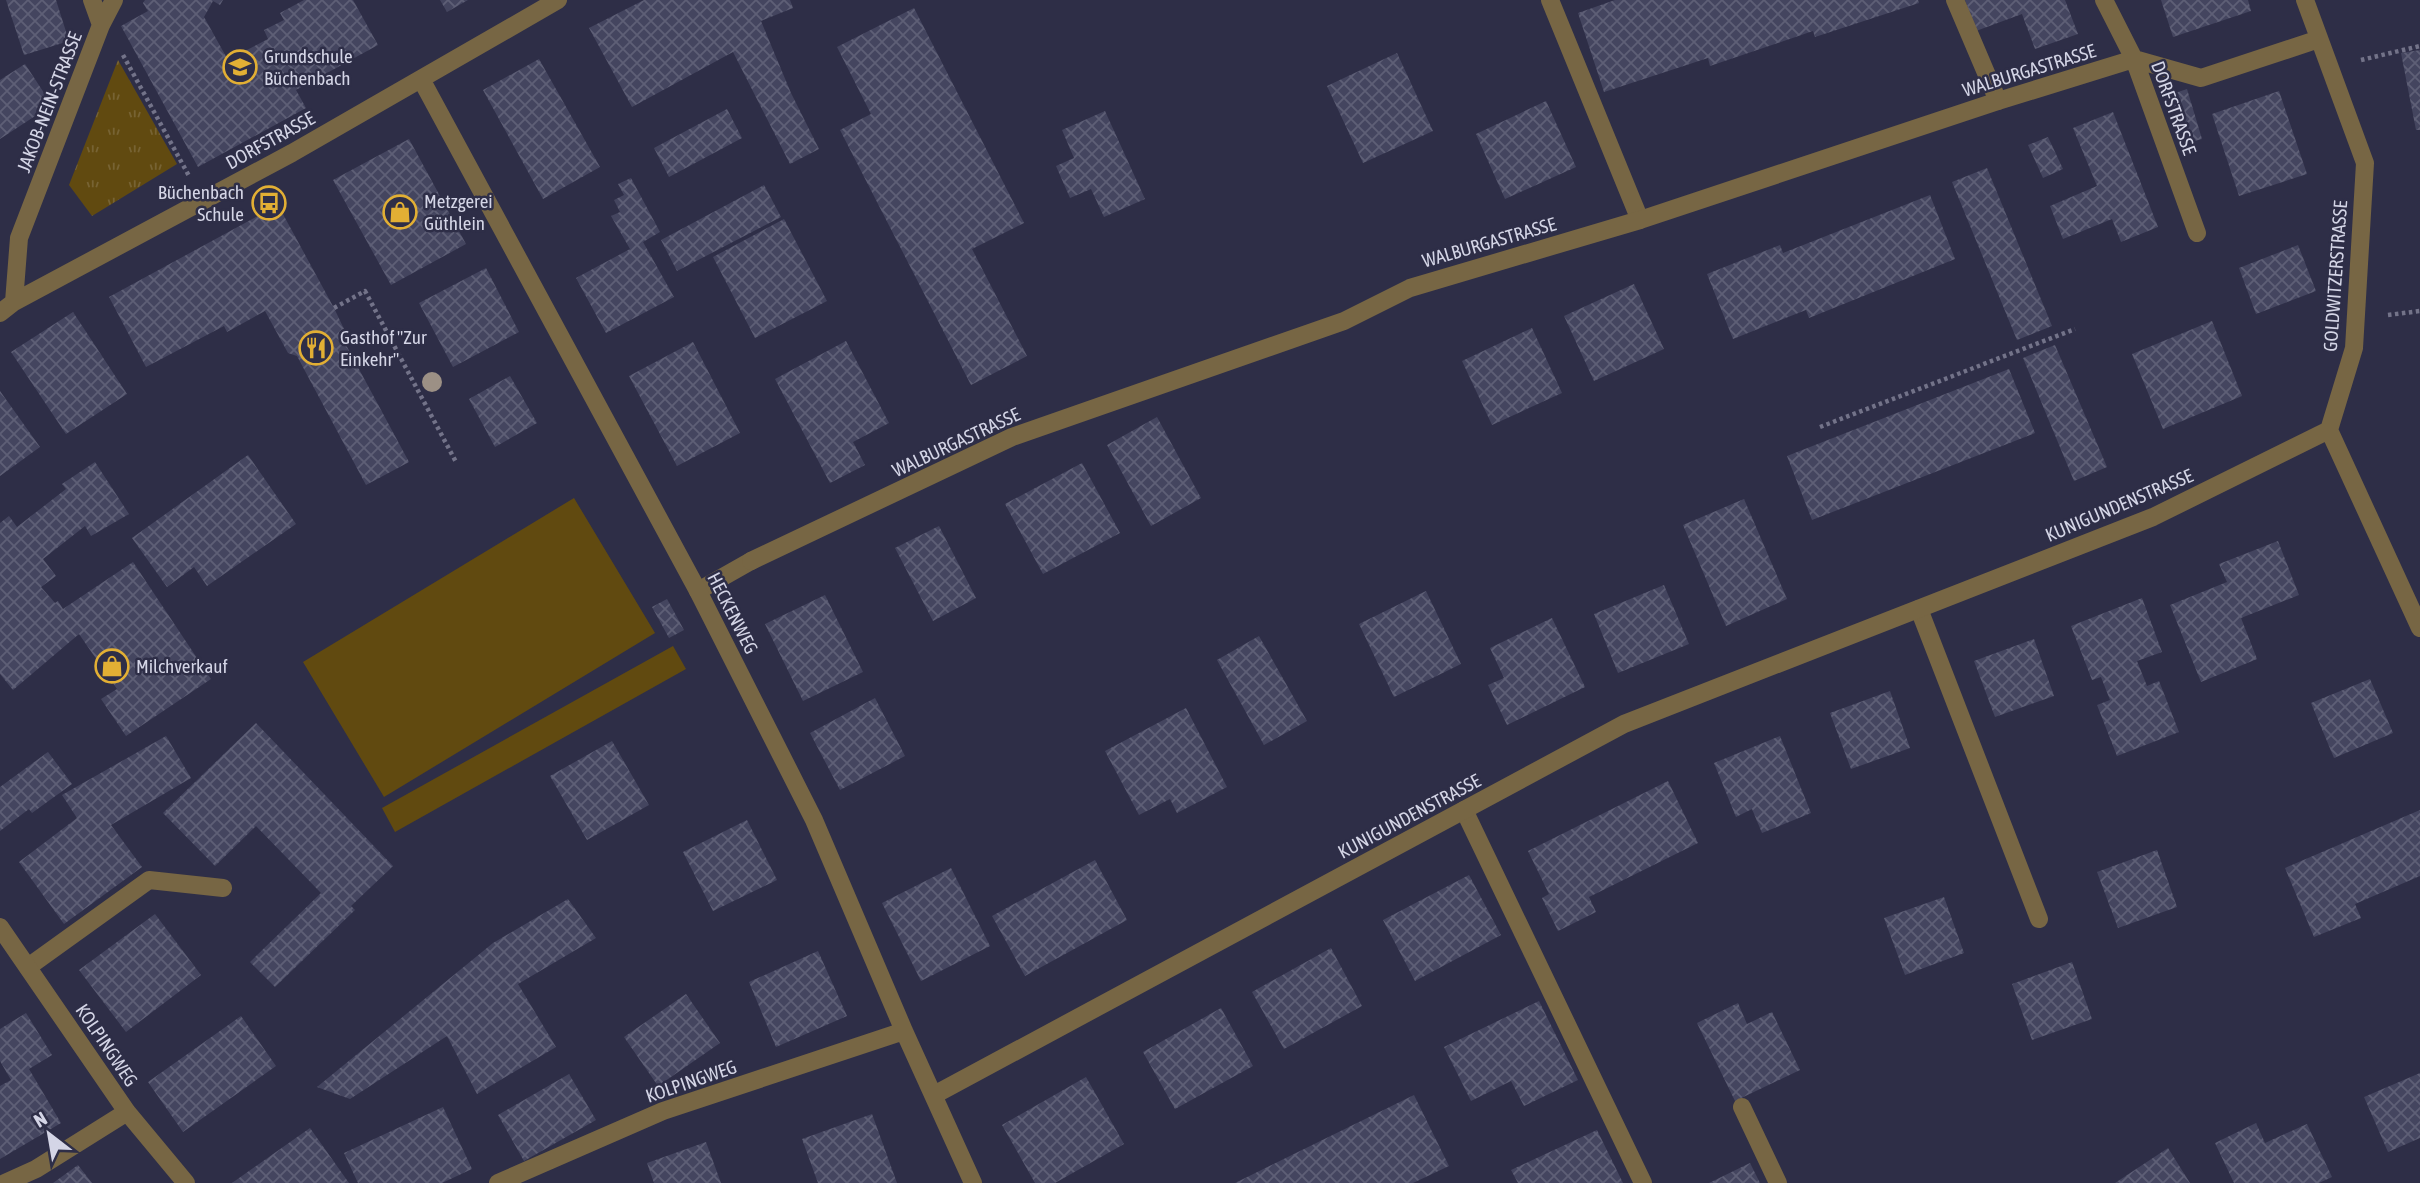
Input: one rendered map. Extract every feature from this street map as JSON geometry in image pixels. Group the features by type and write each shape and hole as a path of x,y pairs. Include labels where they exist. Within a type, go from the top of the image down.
{"street":[{"path":"92,0 101,25"},
{"name":"JAKOB-NEIN-STRASSE","path":"7,307 19,238 101,25 114,0"},
{"name":"DORFSTRASSE","path":"7,307 202,202 558,0"},
{"path":"1550,0 1640,220"},
{"path":"1955,0 1998,101"},
{"name":"DORFSTRASSE","path":"2104,0 2134,59 2197,233"},
{"name":"GOLDWITZERSTRASSE","path":"2305,0 2364,163 2354,348 2329,430"},
{"path":"2134,59 2201,78 2319,39"},
{"name":"WALBURGASTRASSE","path":"698,591 751,561 1012,437 1344,321 1410,288 1640,220 1998,101 2134,59"},
{"name":"HECKENWEG","path":"421,79 698,591 814,820 904,1031 973,1183"},
{"path":"2329,430 2420,628"},
{"name":"KUNIGUNDENSTRASSE","path":"934,1095 1624,724 2153,517 2329,430"},
{"path":"1919,609 2039,919"},
{"path":"1464,810 1643,1183"},
{"path":"28,967 149,880 223,888"},
{"name":"KOLPINGWEG","path":"0,927 127,1112 186,1183"},
{"name":"KOLPINGWEG","path":"498,1183 663,1111 904,1031"},
{"path":"1742,1107 1778,1183"},
{"path":"5,1183 36,1169 127,1112"}],"path":[{"path":"101,25 123,55 202,202"},
{"path":"2330,71 2373,55 2420,46"},
{"path":"334,308 365,290 456,462"},
{"path":"1821,427 2075,329"}],"green space":[{"path":"118,60 177,164 92,216 69,185"},
{"path":"574,498 655,633 384,797 303,662"},
{"path":"673,646 686,669 395,832 382,808"}],"building":[{"path":"6,0 56,0 69,41 24,55"},
{"name":"Grundschule Büchenbach","path":"145,0 223,0 220,5 213,1 204,17 228,60 268,39 264,30 284,20 280,13 304,0 353,0 378,45 296,90 306,108 198,167 121,26 148,11 143,3"},
{"path":"440,0 468,0 447,12"},
{"path":"644,0 790,0 793,8 761,21 791,93 819,149 790,164 733,52 632,107 589,28"},
{"path":"1615,0 1918,0 1919,3 1815,37 1813,31 1710,66 1708,58 1604,92 1578,13"},
{"path":"1965,0 2065,0 2078,34 2035,49 2022,14 1976,31"},
{"path":"2161,0 2248,0 2251,11 2173,37"},
{"path":"914,8 1024,223 972,249 1027,356 971,385 840,130 871,114 837,47"},
{"path":"2420,50 2420,130 2416,130 2401,53"},
{"path":"1397,53 1433,131 1363,163 1327,86"},
{"path":"539,59 600,167 543,199 483,90"},
{"path":"25,64 52,105 0,139 0,80"},
{"path":"2187,89 2202,139 2183,144 2169,95"},
{"path":"2279,91 2307,174 2239,196 2212,114"},
{"path":"1546,101 1576,167 1505,199 1476,134"},
{"path":"727,109 742,138 669,177 654,148"},
{"path":"1105,111 1145,199 1104,217 1091,189 1070,198 1056,166 1074,158 1062,130"},
{"path":"2113,112 2158,227 2121,242 2112,219 2063,239 2050,206 2097,186 2073,128"},
{"path":"2048,137 2063,169 2043,178 2028,145"},
{"name":"Metzgerei Güthlein","path":"409,139 466,244 391,285 333,180"},
{"path":"1987,168 2052,326 2017,340 1952,182"},
{"path":"631,178 660,232 643,242 674,297 606,333 576,278 630,249 611,216 620,212 614,200 624,195 618,184"},
{"path":"764,185 781,217 677,271 661,240"},
{"path":"1930,195 1955,259 1809,318 1806,310 1733,339 1707,274 1780,245 1783,253"},
{"name":"Gasthof \"Zur Einkehr\"","path":"278,205 334,308 344,329 339,332 409,462 366,485 297,356 288,353 265,311 227,332 224,326 146,367 109,297"},
{"path":"784,219 827,301 755,338 713,257"},
{"path":"2298,245 2316,291 2256,314 2239,268"},
{"path":"486,268 519,332 453,367 419,303"},
{"path":"1634,284 1664,349 1594,381 1564,316"},
{"path":"73,312 127,394 66,434 11,352"},
{"path":"2212,321 2242,396 2163,429 2132,354"},
{"path":"1532,328 1562,393 1492,425 1462,361"},
{"path":"846,341 889,423 853,442 865,465 830,483 775,379"},
{"path":"693,342 740,433 677,466 629,376"},
{"path":"2055,345 2107,467 2074,481 2023,358"},
{"path":"2009,369 2035,433 1812,520 1787,456"},
{"path":"510,376 537,423 495,447 469,399"},
{"path":"0,391 40,447 0,476"},
{"path":"1157,417 1201,498 1151,526 1107,445"},
{"path":"248,455 296,524 207,586 194,567 167,587 132,538"},
{"path":"95,462 129,514 91,536 85,526 43,559 56,576 41,587 55,603 58,601 63,609 133,562 211,679 126,736 101,699 117,689 79,634 13,690 0,674 0,523 9,516 17,527 66,489 62,484"},
{"path":"1082,463 1120,533 1043,574 1005,504"},
{"path":"1744,499 1787,599 1726,626 1683,525"},
{"path":"939,526 976,598 933,621 895,548"},
{"path":"2278,541 2299,595 2241,618 2257,659 2201,682 2170,605 2227,582 2219,564"},
{"path":"1664,585 1689,644 1618,673 1594,614"},
{"path":"1426,591 1461,664 1394,697 1359,624"},
{"path":"825,595 863,672 803,701 765,624"},
{"path":"2142,598 2162,652 2137,661 2147,686 2159,681 2179,732 2117,756 2097,705 2110,700 2101,677 2092,680 2071,626"},
{"path":"667,599 684,630 669,638 652,607"},
{"path":"1552,618 1585,687 1507,725 1488,685 1504,678 1490,648"},
{"path":"1259,636 1307,721 1264,745 1217,660"},
{"path":"2034,639 2054,696 1995,717 1974,661"},
{"path":"2370,679 2393,733 2334,758 2311,703"},
{"path":"1890,691 1910,748 1851,769 1830,713"},
{"path":"875,698 905,756 840,790 810,733"},
{"path":"1186,708 1227,787 1177,813 1170,799 1139,815 1105,751"},
{"path":"256,723 393,866 351,906 355,910 275,987 250,962 321,893 256,826 215,866 163,813"},
{"path":"166,736 191,778 111,825 142,867 64,924 19,862 77,818 62,795"},
{"path":"1780,736 1811,813 1762,833 1752,809 1736,817 1714,763"},
{"path":"612,741 649,805 587,840 550,776"},
{"path":"48,752 72,784 32,813 29,809 0,831 0,787"},
{"path":"1668,781 1698,843 1589,897 1596,912 1558,931 1542,898 1549,894 1528,851"},
{"path":"2420,810 2420,876 2355,904 2361,918 2314,937 2285,868"},
{"path":"747,820 777,880 713,911 683,852"},
{"path":"2157,850 2177,907 2118,928 2097,872"},
{"path":"1095,860 1127,920 1025,976 992,916"},
{"path":"951,868 990,946 921,981 882,903"},
{"path":"1469,875 1501,935 1415,981 1383,920"},
{"path":"1944,897 1964,953 1905,975 1884,918"},
{"path":"568,899 596,938 518,984 556,1047 477,1094 447,1036 350,1099 317,1087 493,943"},
{"path":"155,914 201,975 126,1032 79,970"},
{"path":"1331,948 1362,1006 1284,1049 1252,992"},
{"path":"818,951 847,1016 776,1047 749,982"},
{"path":"2072,962 2092,1019 2032,1040 2012,984"},
{"path":"686,994 720,1043 658,1086 624,1037"},
{"path":"1539,1001 1578,1080 1524,1106 1511,1081 1471,1101 1444,1047"},
{"path":"1738,1003 1747,1024 1772,1012 1800,1070 1735,1101 1697,1023"},
{"path":"1221,1008 1253,1066 1175,1109 1143,1052"},
{"path":"26,1013 52,1055 29,1069 61,1123 0,1159 0,1086 11,1080 0,1061 0,1029"},
{"path":"241,1016 276,1066 183,1132 148,1082"},
{"path":"2420,1073 2420,1138 2388,1152 2364,1097"},
{"path":"569,1074 596,1120 524,1161 498,1115"},
{"path":"1086,1077 1124,1144 1055,1183 1035,1183 1002,1125"},
{"path":"1414,1095 1449,1166 1413,1183 1235,1183"},
{"path":"443,1107 472,1169 442,1183 358,1183 344,1153"},
{"path":"872,1114 897,1183 818,1183 802,1139"},
{"path":"2256,1123 2265,1143 2307,1124 2332,1177 2319,1183 2234,1183 2215,1143"},
{"path":"310,1128 349,1183 232,1183"},
{"path":"1597,1130 1623,1183 1518,1183 1511,1170"},
{"path":"706,1142 721,1183 654,1183 647,1163"},
{"path":"2168,1148 2190,1183 2115,1183"},
{"path":"1750,1163 1760,1183 1709,1183"},
{"path":"78,1165 92,1183 53,1183"}],"place":[{"name":"Grundschule Büchenbach","path":"240,67"},
{"name":"Büchenbach Schule","path":"269,203"},
{"name":"Metzgerei Güthlein","path":"400,212"},
{"name":"Gasthof \"Zur Einkehr\"","path":"316,348"},
{"name":"Milchverkauf","path":"112,666"}]}
